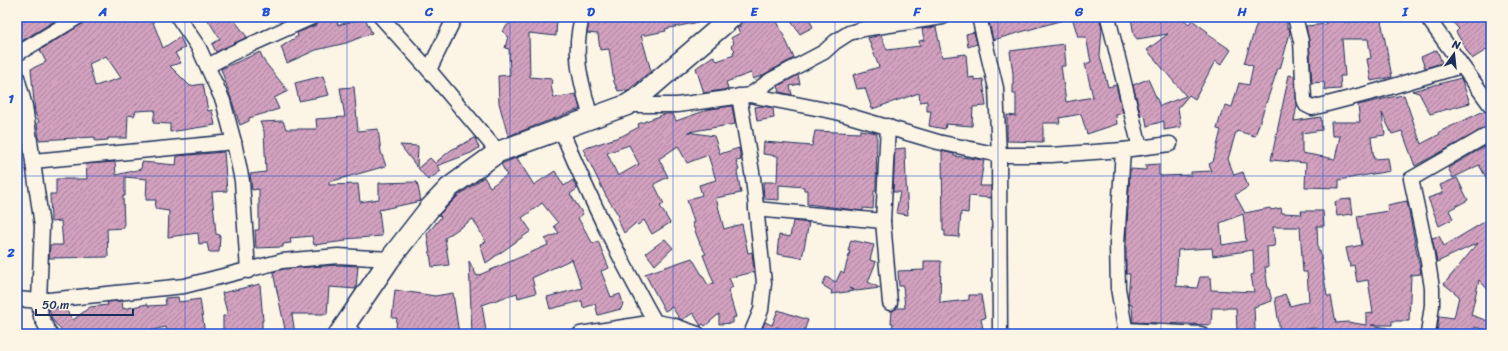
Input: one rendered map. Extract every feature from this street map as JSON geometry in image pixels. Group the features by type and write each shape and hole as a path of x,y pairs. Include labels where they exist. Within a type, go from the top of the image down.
{"main road":[{"path":"346,331 390,259 429,209 450,187 498,152 627,105 647,92 732,17"}],"street":[{"path":"17,54 78,17"},
{"path":"178,17 199,48 208,66 222,101 234,142 242,181 248,271"},
{"path":"208,66 230,54 312,17"},
{"path":"381,17 429,70 498,152"},
{"path":"429,70 455,17"},
{"path":"582,17 576,46 577,62 591,118"},
{"path":"744,96 824,52 835,42 849,34 863,29 943,17"},
{"path":"979,17 996,88 999,155 1000,334"},
{"path":"1108,17 1140,148"},
{"path":"1295,17 1301,41 1304,99 1306,105 1312,108 1377,91 1461,66"},
{"path":"1427,17 1491,106"},
{"path":"17,77 25,106 42,226 39,301 41,317 50,334"},
{"path":"744,96 764,283 764,297 751,334"},
{"path":"627,105 676,105 744,96 836,112 888,126 938,142 999,155 1051,155 1123,150 1170,144"},
{"path":"888,126 883,221 890,303"},
{"path":"561,129 607,234 655,322"},
{"path":"1428,334 1432,305 1432,288 1426,249 1411,179 1491,134"},
{"path":"33,161 234,142"},
{"path":"1123,150 1117,244 1118,288 1126,332 1201,334"},
{"path":"756,209 883,221"},
{"path":"17,299 39,301 184,286 248,271 282,261 338,256 390,259"},
{"path":"580,334 612,331 655,322 672,325 698,334"}],"building":[{"path":"17,17 54,17 56,20 17,44"},
{"path":"89,17 151,17 163,48 180,37 185,48 175,53 181,63 170,66 190,86 203,84 208,111 212,110 215,125 170,132 170,124 153,123 155,110 136,111 134,116 128,115 127,138 108,138 108,140 95,141 95,137 39,140 37,123 39,122 35,113 31,69 46,62 40,50 82,24","holes":["106,56 121,78 95,86 89,64"]},
{"path":"206,17 232,17 247,37 216,52 212,44 220,39"},
{"path":"320,17 336,17 338,25 365,18 372,33 346,43 316,50 287,63 281,47 298,36 297,33 316,25"},
{"path":"515,17 557,17 556,36 529,33 530,77 552,79 551,86 554,98 576,94 580,109 508,136 499,103 498,76 510,75 509,49 505,48 508,36 502,31"},
{"path":"590,17 629,17 654,20 654,17 698,17 699,22 665,29 666,31 641,35 651,71 626,92 626,90 618,91 614,82 609,49 600,50 598,34 587,33"},
{"path":"747,17 775,17 794,58 753,79 751,73 726,82 728,89 704,93 696,68 713,56 717,61 734,55 733,52 735,50 731,46 734,43 731,38 740,33 737,28 742,25"},
{"path":"788,17 808,17 813,27 800,34"},
{"path":"988,17 1062,17 1063,20 993,40"},
{"path":"1072,17 1099,17 1102,28 1100,56 1108,87 1116,85 1123,113 1116,115 1117,124 1087,134 1081,114 1059,118 1060,123 1043,123 1043,142 1007,141 1007,115 1016,116 1016,94 1013,94 1013,74 1010,51 1064,44 1066,66 1061,66 1066,102 1093,97 1085,64 1091,62 1086,37 1078,37"},
{"path":"1181,17 1189,24 1192,20 1208,32 1207,34 1231,50 1221,65 1215,61 1195,99 1189,95 1178,108 1181,127 1164,130 1164,121 1147,126 1145,115 1141,116 1133,85 1148,79 1160,106 1186,96 1147,50 1168,34 1137,39 1134,35 1131,18"},
{"path":"1259,17 1287,17 1287,28 1289,28 1290,33 1280,69 1278,68 1255,136 1237,131 1228,159 1234,175 1243,172 1248,187 1235,195 1245,213 1270,208 1271,210 1281,208 1282,213 1302,214 1301,211 1323,211 1324,226 1317,226 1318,251 1320,251 1327,296 1331,296 1336,323 1348,322 1366,325 1366,314 1373,313 1368,280 1357,282 1354,265 1350,266 1346,248 1362,245 1357,216 1388,211 1387,205 1407,201 1421,274 1411,275 1409,321 1392,321 1392,325 1371,325 1387,328 1386,334 1316,334 1315,328 1280,332 1275,298 1285,294 1290,306 1309,301 1307,272 1303,272 1300,227 1273,227 1275,246 1267,247 1268,267 1265,267 1268,289 1272,301 1254,307 1255,330 1237,331 1236,308 1212,308 1211,325 1133,322 1132,305 1130,305 1128,298 1130,274 1126,274 1130,169 1146,170 1146,165 1159,164 1159,175 1162,176 1191,175 1191,172 1212,171 1209,164 1213,162 1221,130 1217,129 1222,111 1224,112 1226,105 1232,107 1239,83 1249,85 1253,66 1244,63","holes":["1243,214 1246,241 1222,245 1220,223","1212,248 1213,256 1253,250 1254,274 1251,275 1254,292 1211,290 1210,277 1200,277 1197,288 1176,286 1178,250"]},
{"path":"1325,17 1344,17 1345,22 1381,20 1392,77 1371,81 1367,59 1371,58 1368,39 1342,39 1345,76 1340,76 1341,89 1325,90 1324,82 1312,83 1309,41 1306,26 1326,24"},
{"path":"1448,17 1491,17 1491,47 1472,59 1456,32 1459,29"},
{"path":"936,27 942,57 966,54 968,78 974,77 974,80 983,79 986,106 973,107 972,126 946,124 945,129 929,126 931,111 927,111 927,101 920,102 919,93 872,109 865,88 857,89 853,75 879,67 868,38 881,35 887,50 920,46 919,41 924,40 922,29"},
{"path":"974,32 977,44 968,47 966,34"},
{"path":"1437,50 1442,63 1425,68 1421,57"},
{"path":"260,52 264,61 288,91 274,98 279,109 249,118 249,121 240,125 221,69"},
{"path":"798,75 800,84 790,86 792,95 780,92 778,86"},
{"path":"1289,75 1294,76 1297,105 1294,121 1321,117 1322,130 1302,133 1302,153 1335,159 1340,136 1332,136 1331,122 1360,122 1358,105 1404,95 1421,144 1440,134 1439,132 1484,111 1491,115 1491,125 1415,166 1402,131 1392,134 1382,113 1385,135 1371,137 1374,159 1388,158 1390,171 1339,180 1339,188 1305,187 1306,163 1271,160"},
{"path":"323,76 329,95 299,101 295,83"},
{"path":"1461,78 1470,103 1430,114 1419,93 1412,91"},
{"path":"354,87 358,131 378,129 381,152 386,166 329,182 329,185 358,184 360,202 379,199 379,183 417,182 421,201 379,210 382,236 345,239 346,241 314,245 312,236 290,238 291,243 283,244 283,247 256,248 255,230 259,230 259,189 252,190 250,174 266,172 264,131 260,122 283,121 286,129 317,129 316,119 345,117 340,88"},
{"path":"732,106 735,124 688,132 714,136 720,154 739,148 741,160 736,161 739,170 737,171 741,193 716,198 724,229 742,224 748,253 752,252 754,272 729,278 733,287 728,290 736,317 733,318 733,323 719,324 719,314 705,326 703,324 701,326 693,313 682,320 672,307 665,311 645,274 692,258 708,285 714,283 703,255 706,254 700,244 692,223 694,222 687,200 702,195 699,185 716,180 708,155 687,163 678,146 659,159 668,177 654,184 664,204 660,206 670,223 652,234 644,220 638,225 636,223 624,233 617,218 619,216 606,196 583,149 622,136 639,127 638,124 665,114 673,114 676,121 710,109","holes":["629,145 639,164 618,176 607,153"]},
{"path":"763,106 773,108 774,118 757,121 755,107"},
{"path":"860,130 877,133 876,191 874,191 873,209 863,208 863,211 807,204 807,190 804,190 804,187 779,185 779,200 764,199 763,182 777,182 778,156 763,154 764,142 812,146 815,131 860,133"},
{"path":"475,138 479,148 471,153 437,166 441,171 428,180 418,168 430,158 435,163 451,150"},
{"path":"1491,143 1491,186 1479,165 1453,178 1448,168"},
{"path":"400,145 418,146 417,167"},
{"path":"905,148 908,215 896,213 900,192 893,192 895,149"},
{"path":"942,151 954,154 954,156 984,160 980,186 991,186 991,198 969,196 968,213 961,212 959,237 945,236 945,231 943,231"},
{"path":"224,152 227,191 212,192 216,234 220,235 219,252 209,252 207,243 199,244 198,233 168,237 169,211 155,209 156,200 146,200 147,179 125,177 125,196 123,196 124,228 107,229 108,257 49,258 50,245 63,245 61,221 51,222 50,194 56,194 56,179 87,179 86,164 115,162 116,175 141,169 142,162 176,165 177,156"},
{"path":"528,153 517,158 534,185 555,171 564,186 573,180 577,189 570,194 583,214 578,218 593,244 598,241 609,268 601,271 611,297 620,294 623,303 621,309 598,315 595,304 583,308 582,301 550,309 547,297 582,288 572,259 532,278 536,293 518,298 517,293 482,305 486,331 472,334 469,261 477,276 548,245 545,239 559,233 554,226 558,223 542,203 522,218 531,231 486,263 480,244 486,242 473,219 445,238 449,265 432,267 427,234 441,217 439,215 458,196 484,177 490,187 507,175 501,164"},
{"path":"1457,178 1468,200 1449,210 1453,219 1439,226 1428,198 1443,193 1440,185"},
{"path":"1351,199 1353,214 1337,216 1335,202 1339,200"},
{"path":"1491,218 1491,251 1486,255 1491,261 1491,293 1479,280 1471,315 1491,322 1491,332 1475,327 1474,331 1470,331 1469,334 1437,334 1439,316 1454,318 1459,296 1444,284 1478,243 1437,262 1432,238 1439,236 1444,246"},
{"path":"793,221 809,223 802,258 777,254 779,235 790,237"},
{"path":"665,239 673,248 655,265 646,253"},
{"path":"851,240 874,245 870,260 876,262 868,282 880,288 856,291 849,288 854,291 831,294 832,291 822,285 826,277 836,282 841,271 844,273 850,251 848,251"},
{"path":"924,261 941,261 940,303 969,300 969,295 981,295 985,318 981,319 984,334 892,334 892,311 897,308 905,308 903,286 899,286 898,271 924,270"},
{"path":"338,265 358,266 356,289 329,287 327,314 292,314 295,334 286,334 273,272 283,269"},
{"path":"260,284 263,321 262,334 223,334 223,316 228,316 222,293"},
{"path":"395,290 435,296 453,293 459,334 407,334 406,328 396,328 397,318 392,318"},
{"path":"178,297 179,302 200,299 205,334 179,334 179,330 167,331 166,327 136,334 64,334 52,319 49,309 64,307 73,320 90,307 108,305 107,302 122,301 123,309 147,304 148,306 166,305 165,298"},
{"path":"778,310 808,320 803,334 776,327 773,334 760,334 765,322 772,325"}]}
